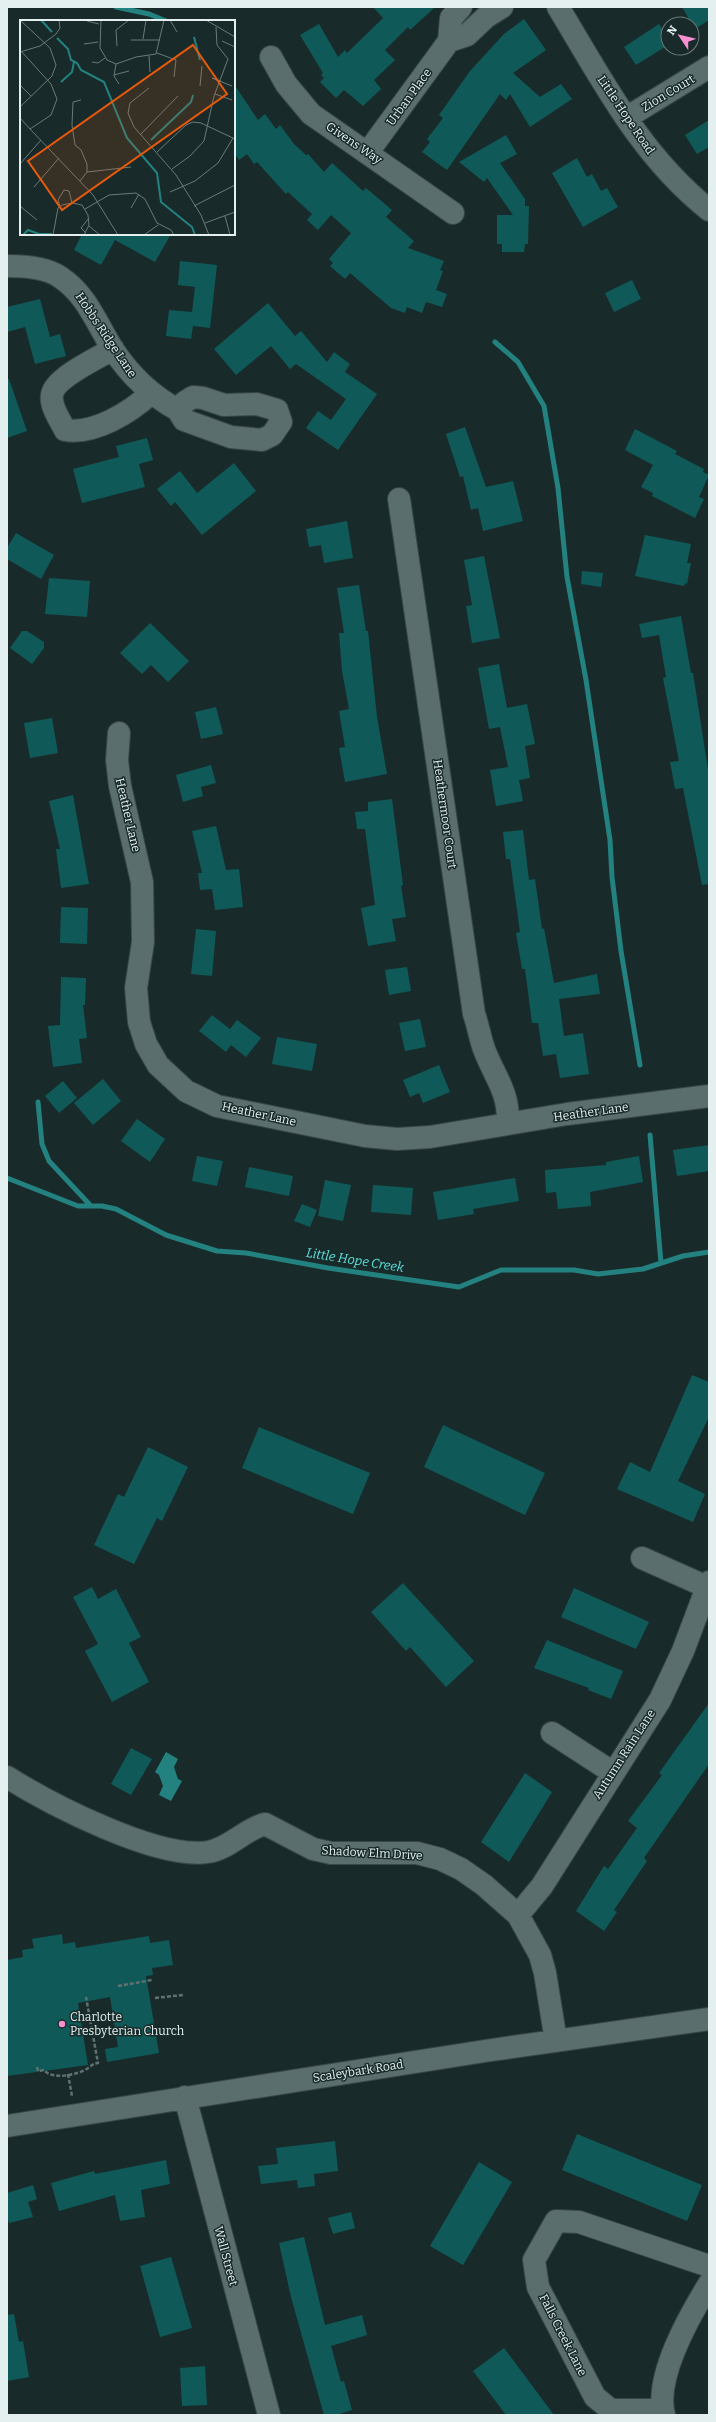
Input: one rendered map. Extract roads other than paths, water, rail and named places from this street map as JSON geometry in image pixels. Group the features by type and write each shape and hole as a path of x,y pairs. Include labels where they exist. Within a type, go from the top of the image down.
{"street":[{"path":"461,7 451,18 449,40 467,35 486,17 502,7"},
{"name":"Little Hope Road","path":"558,7 646,149 670,176 709,210"},
{"name":"Urban Place","path":"368,152 449,40"},
{"name":"Givens Way","path":"271,57 286,84 311,114 368,152 454,213"},
{"name":"Zion Court","path":"626,118 709,68"},
{"name":"Hobbs Ridge Lane","path":"7,266 27,266 59,276 82,295 113,349 136,379 151,393 178,410"},
{"path":"113,349 68,376 55,386 51,396 65,430 77,432 100,424 137,406 151,393"},
{"name":"Heathermoor Court","path":"399,499 474,1014 484,1048 504,1091 508,1107 508,1124"},
{"name":"Heather Lane","path":"119,734 117,760 120,786 142,882 144,922 136,988 138,1015 146,1044 158,1065 168,1076 196,1097 217,1106 365,1136 397,1139 430,1137 508,1124 709,1096"},
{"path":"642,1558 708,1584"},
{"name":"Autumn Rain Lane","path":"518,1915 542,1886 612,1772 660,1700 683,1651 708,1584"},
{"path":"552,1733 612,1772"},
{"name":"Shadow Elm Drive","path":"7,1777 75,1814 131,1837 162,1847 188,1852 209,1852 265,1824 313,1850 331,1853 417,1853 440,1859 461,1869 484,1885 518,1915 540,1955 545,1973 556,2041"},
{"name":"Scaleybark Road","path":"7,2126 556,2041 709,2019"},
{"name":"Wall Street","path":"185,2098 269,2415"},
{"name":"Falls Creek Lane","path":"709,2266 579,2222 556,2221 534,2260 538,2287 595,2397 611,2410 663,2413 663,2385 683,2326 709,2284"}],"water":[{"path":"166,1752 178,1759 174,1767 178,1779 182,1781 171,1801 159,1795 163,1786 159,1775 155,1772"}],"waterway":[{"path":"116,7 149,14 164,20"},
{"path":"495,342 518,362 544,406 558,488 567,577 586,680 610,840 612,877 621,951 640,1065"},
{"path":"38,1102 42,1144 49,1161 91,1206"},
{"path":"650,1135 661,1263"},
{"name":"Little Hope Creek","path":"7,1178 78,1206 102,1206 116,1209 166,1235 217,1251 246,1253 328,1268 459,1287 501,1270 574,1270 598,1274 643,1269 683,1256 709,1252"}],"place":[{"name":"Charlotte Presbyterian Church","path":"62,2024"}]}
